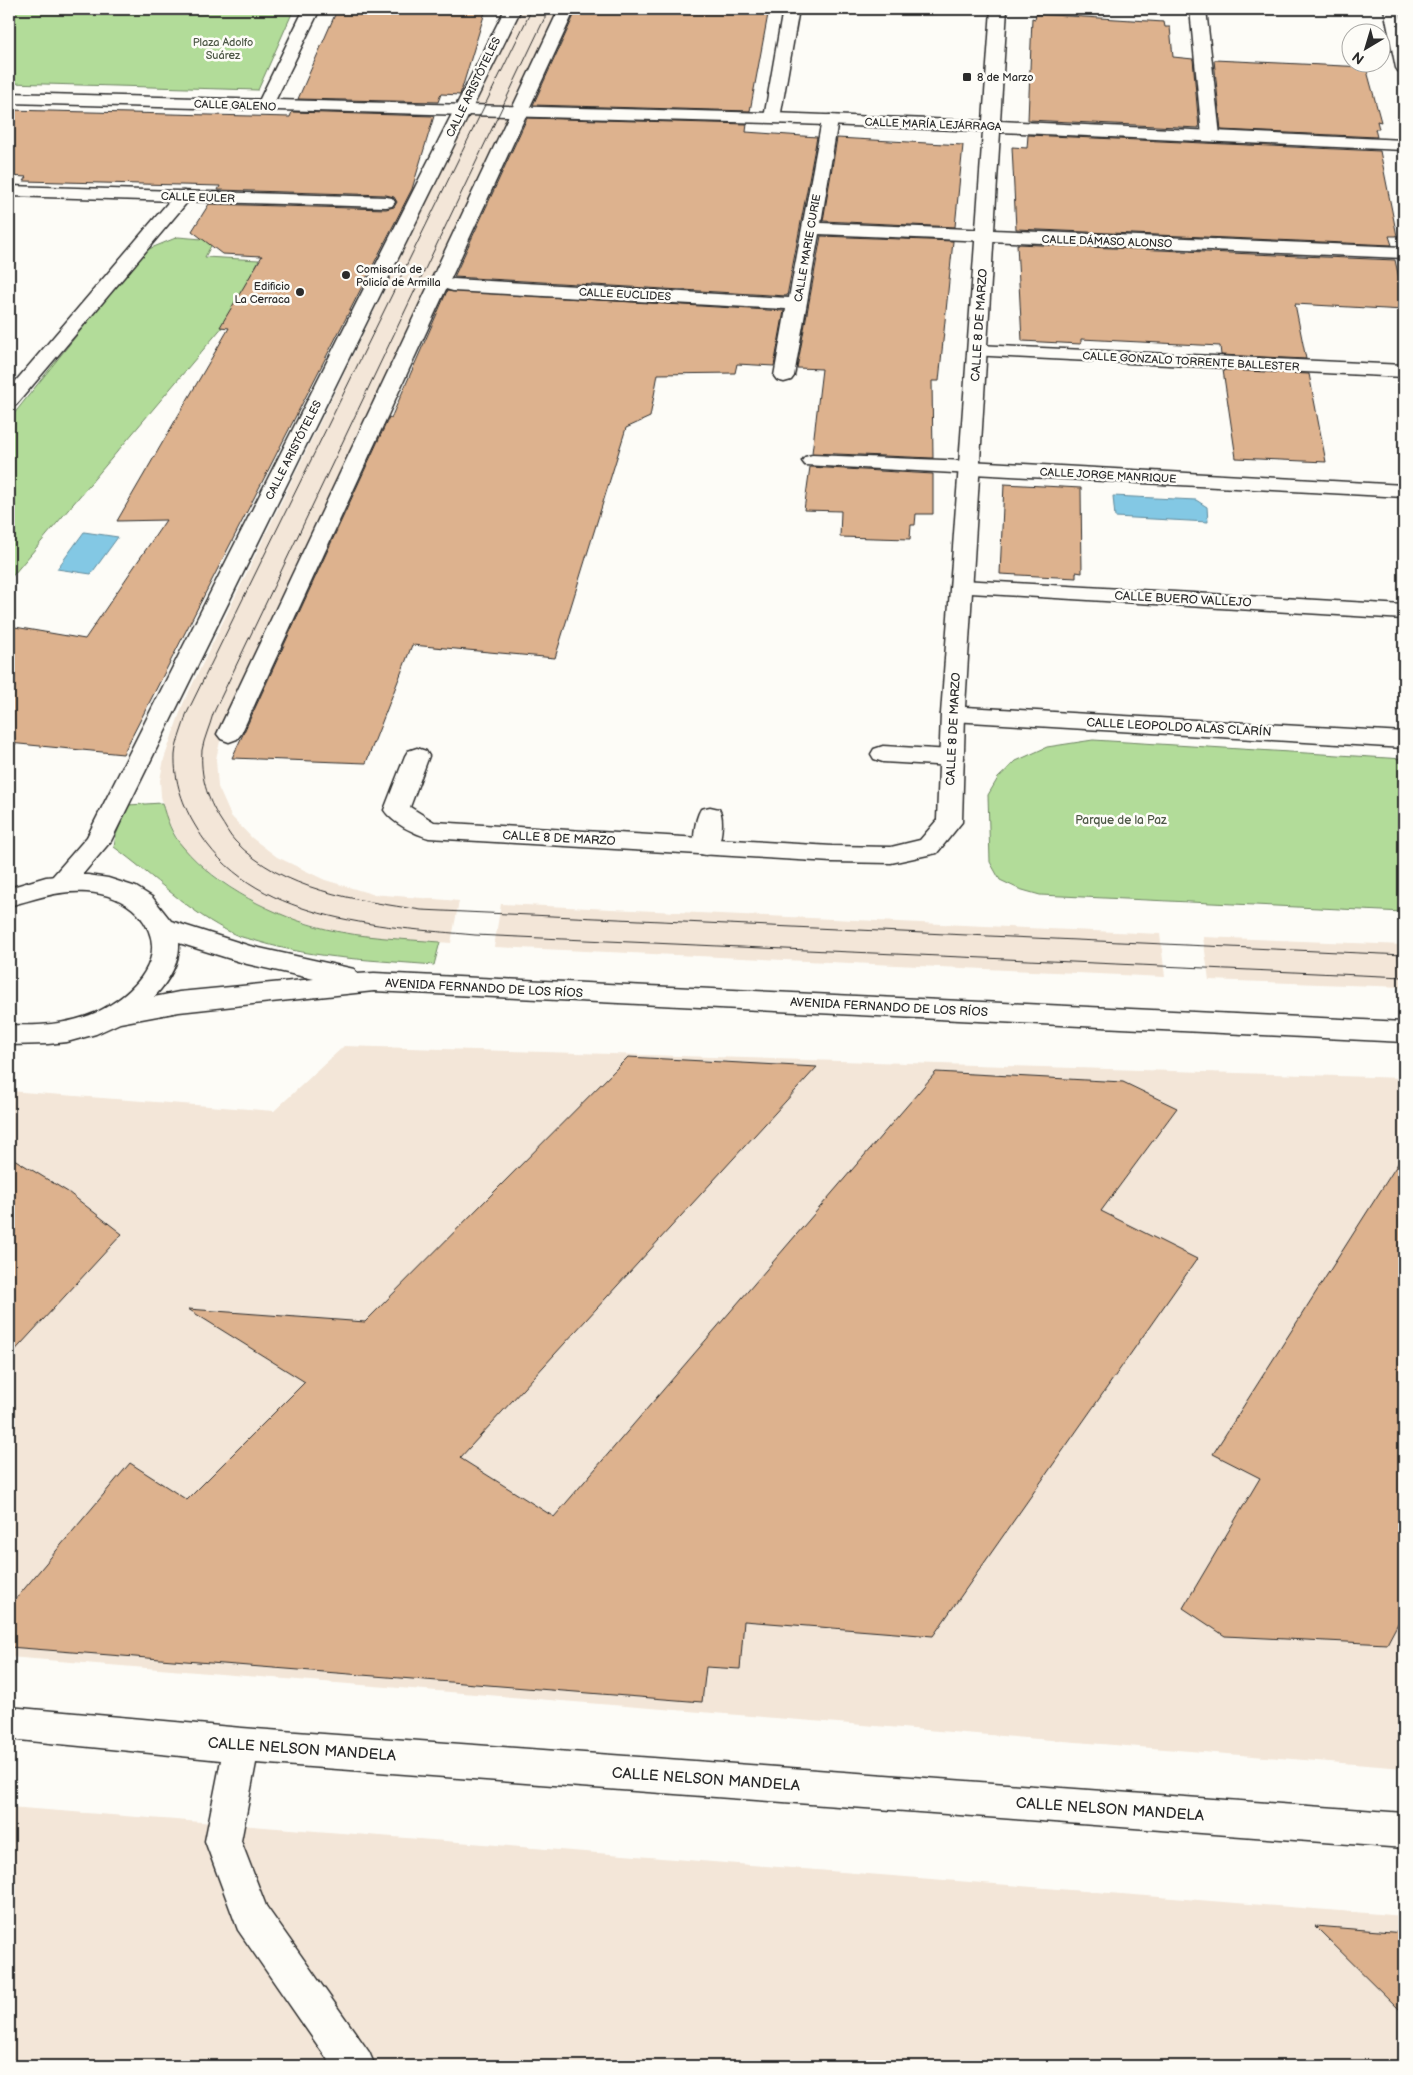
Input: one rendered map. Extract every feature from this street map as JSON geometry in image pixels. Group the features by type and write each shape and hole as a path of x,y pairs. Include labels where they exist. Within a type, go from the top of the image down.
{"street":[{"path":"266,105 312,9"},
{"name":"CALLE ARISTÓTELES","path":"61,883 98,841 512,9"},
{"path":"229,734 447,284 518,112 567,9"},
{"path":"772,118 791,9"},
{"name":"CALLE 8 DE MARZO","path":"417,756 396,810 429,830 832,854 891,855 928,847 949,822 953,714 999,9"},
{"path":"1198,9 1211,136"},
{"path":"1392,9 1404,68"},
{"name":"CALLE GALENO","path":"9,98 461,111"},
{"name":"CALLE MARÍA LEJÁRRAGA","path":"461,111 830,120 1404,145"},
{"name":"CALLE MARIE CURIE","path":"784,376 830,120"},
{"name":"CALLE EULER","path":"9,191 386,202"},
{"path":"9,401 183,196"},
{"name":"CALLE DÁMASO ALONSO","path":"810,228 1404,254"},
{"name":"CALLE EUCLIDES","path":"447,284 797,304"},
{"name":"CALLE GONZALO TORRENTE BALLESTER","path":"978,351 1404,371"},
{"name":"CALLE JORGE MANRIQUE","path":"812,461 969,467 1404,491"},
{"name":"CALLE BUERO VALLEJO","path":"962,587 1404,612"},
{"name":"CALLE LEOPOLDO ALAS CLARÍN","path":"953,714 1404,740"},
{"path":"883,754 952,758"},
{"path":"706,847 710,814"},
{"path":"9,1035 46,1036 83,1028 116,1014 142,995 158,973 166,950 163,928 149,907 126,892 96,884 61,883 14,891"},
{"name":"AVENIDA FERNANDO DE LOS RÍOS","path":"163,928 247,955 374,982"},
{"name":"AVENIDA FERNANDO DE LOS RÍOS","path":"116,1014 188,1000 374,982 1404,1032"},
{"name":"CALLE NELSON MANDELA","path":"9,1723 242,1745 1404,1831"},
{"path":"242,1745 223,1841 251,1917 355,2066"}],"shaded area":[{"path":"521,9 560,9 224,724 216,759 218,787 231,816 252,838 277,857 325,880 372,894 459,901 451,943 369,937 326,929 280,915 238,892 208,871 182,847 166,818 161,796 160,780 164,759 183,704"},
{"path":"501,904 1160,934 1165,977 494,947"},
{"path":"1203,937 1404,945 1404,987 1209,980"},
{"path":"344,1046 1404,1078 1404,1768 9,1657 9,1091 274,1111"},
{"path":"9,1807 1404,1916 1404,2066 9,2066"}],"green space":[{"name":"Plaza Adolfo Suárez","path":"9,9 294,9 258,90 9,83"},
{"path":"178,237 214,240 205,257 259,260 224,325 9,580 9,420 144,251"},
{"name":"Parque de la Paz","path":"1093,740 1404,759 1404,912 1040,895 1019,889 1000,880 990,862 988,795 998,778 1016,761 1047,747"},
{"path":"162,803 170,826 183,847 213,875 248,899 287,917 326,929 369,936 440,942 434,965 346,958 281,948 240,937 202,916 114,847 116,835 128,805"}],"water":[{"path":"1113,496 1196,500 1207,507 1208,522 1115,517"},
{"path":"84,532 118,537 91,574 57,569"}],"building":[{"path":"486,9 460,95 441,94 438,102 298,99 337,10"},
{"path":"577,9 769,9 750,111 533,105"},
{"path":"1036,14 1164,22 1165,27 1170,27 1173,57 1193,59 1199,128 1028,120 1032,18 1035,19"},
{"path":"1214,60 1340,66 1340,72 1367,72 1381,122 1377,121 1379,129 1375,129 1377,137 1221,130"},
{"path":"9,110 290,117 292,112 434,116 412,189 123,754 9,743 9,626 85,639 166,520 117,521 229,328 220,327 262,256 222,254 192,231 209,204 386,209 394,207 397,202 394,197 386,195 218,190 220,186 24,181 27,177 9,176"},
{"path":"527,118 747,124 746,132 817,137 787,296 454,277"},
{"path":"1028,135 1380,151 1397,236 1389,236 1392,245 1016,229 1012,147 1027,148"},
{"path":"837,138 963,145 955,227 823,221"},
{"path":"821,236 953,241 939,381 932,381 933,458 812,453 822,369 797,368"},
{"path":"1017,244 1395,260 1404,301 1404,310 1295,304 1306,359 1221,355 1220,346 1081,339 1081,344 1022,341"},
{"path":"447,291 784,311 774,366 737,364 735,373 658,374 650,417 626,428 555,658 412,645 366,763 232,758 389,417 391,418"},
{"path":"1223,370 1309,374 1326,462 1236,458"},
{"path":"810,467 933,474 933,514 916,514 915,525 911,525 910,539 840,537 841,511 804,510"},
{"path":"1004,484 1081,488 1082,573 1076,572 1076,578 1000,574"},
{"path":"628,1057 817,1067 460,1458 554,1517 936,1072 1123,1082 1177,1108 1101,1211 1197,1259 933,1636 744,1621 740,1669 706,1667 702,1702 9,1647 9,1607 130,1463 187,1500 305,1382 188,1309 365,1322"},
{"path":"1404,1154 1404,1612 1387,1644 1225,1636 1183,1608 1260,1478 1213,1454"},
{"path":"9,1156 68,1192 122,1234 9,1357"},
{"path":"1315,1926 1404,1933 1404,2014"}],"tram line":[{"path":"532,9 186,715 175,755 178,784 183,802 191,819 220,859 249,883 283,901 320,913 359,922 438,932 1404,977"},
{"path":"549,9 213,714 202,750 203,778 211,803 233,839 254,858 298,882 346,897 421,910 1404,955"}],"place":[{"name":"8 de Marzo","path":"967,77"},
{"name":"Comisaría de Policía de Armilla","path":"346,275"},
{"name":"Edificio La Cerraca","path":"300,292"}]}
